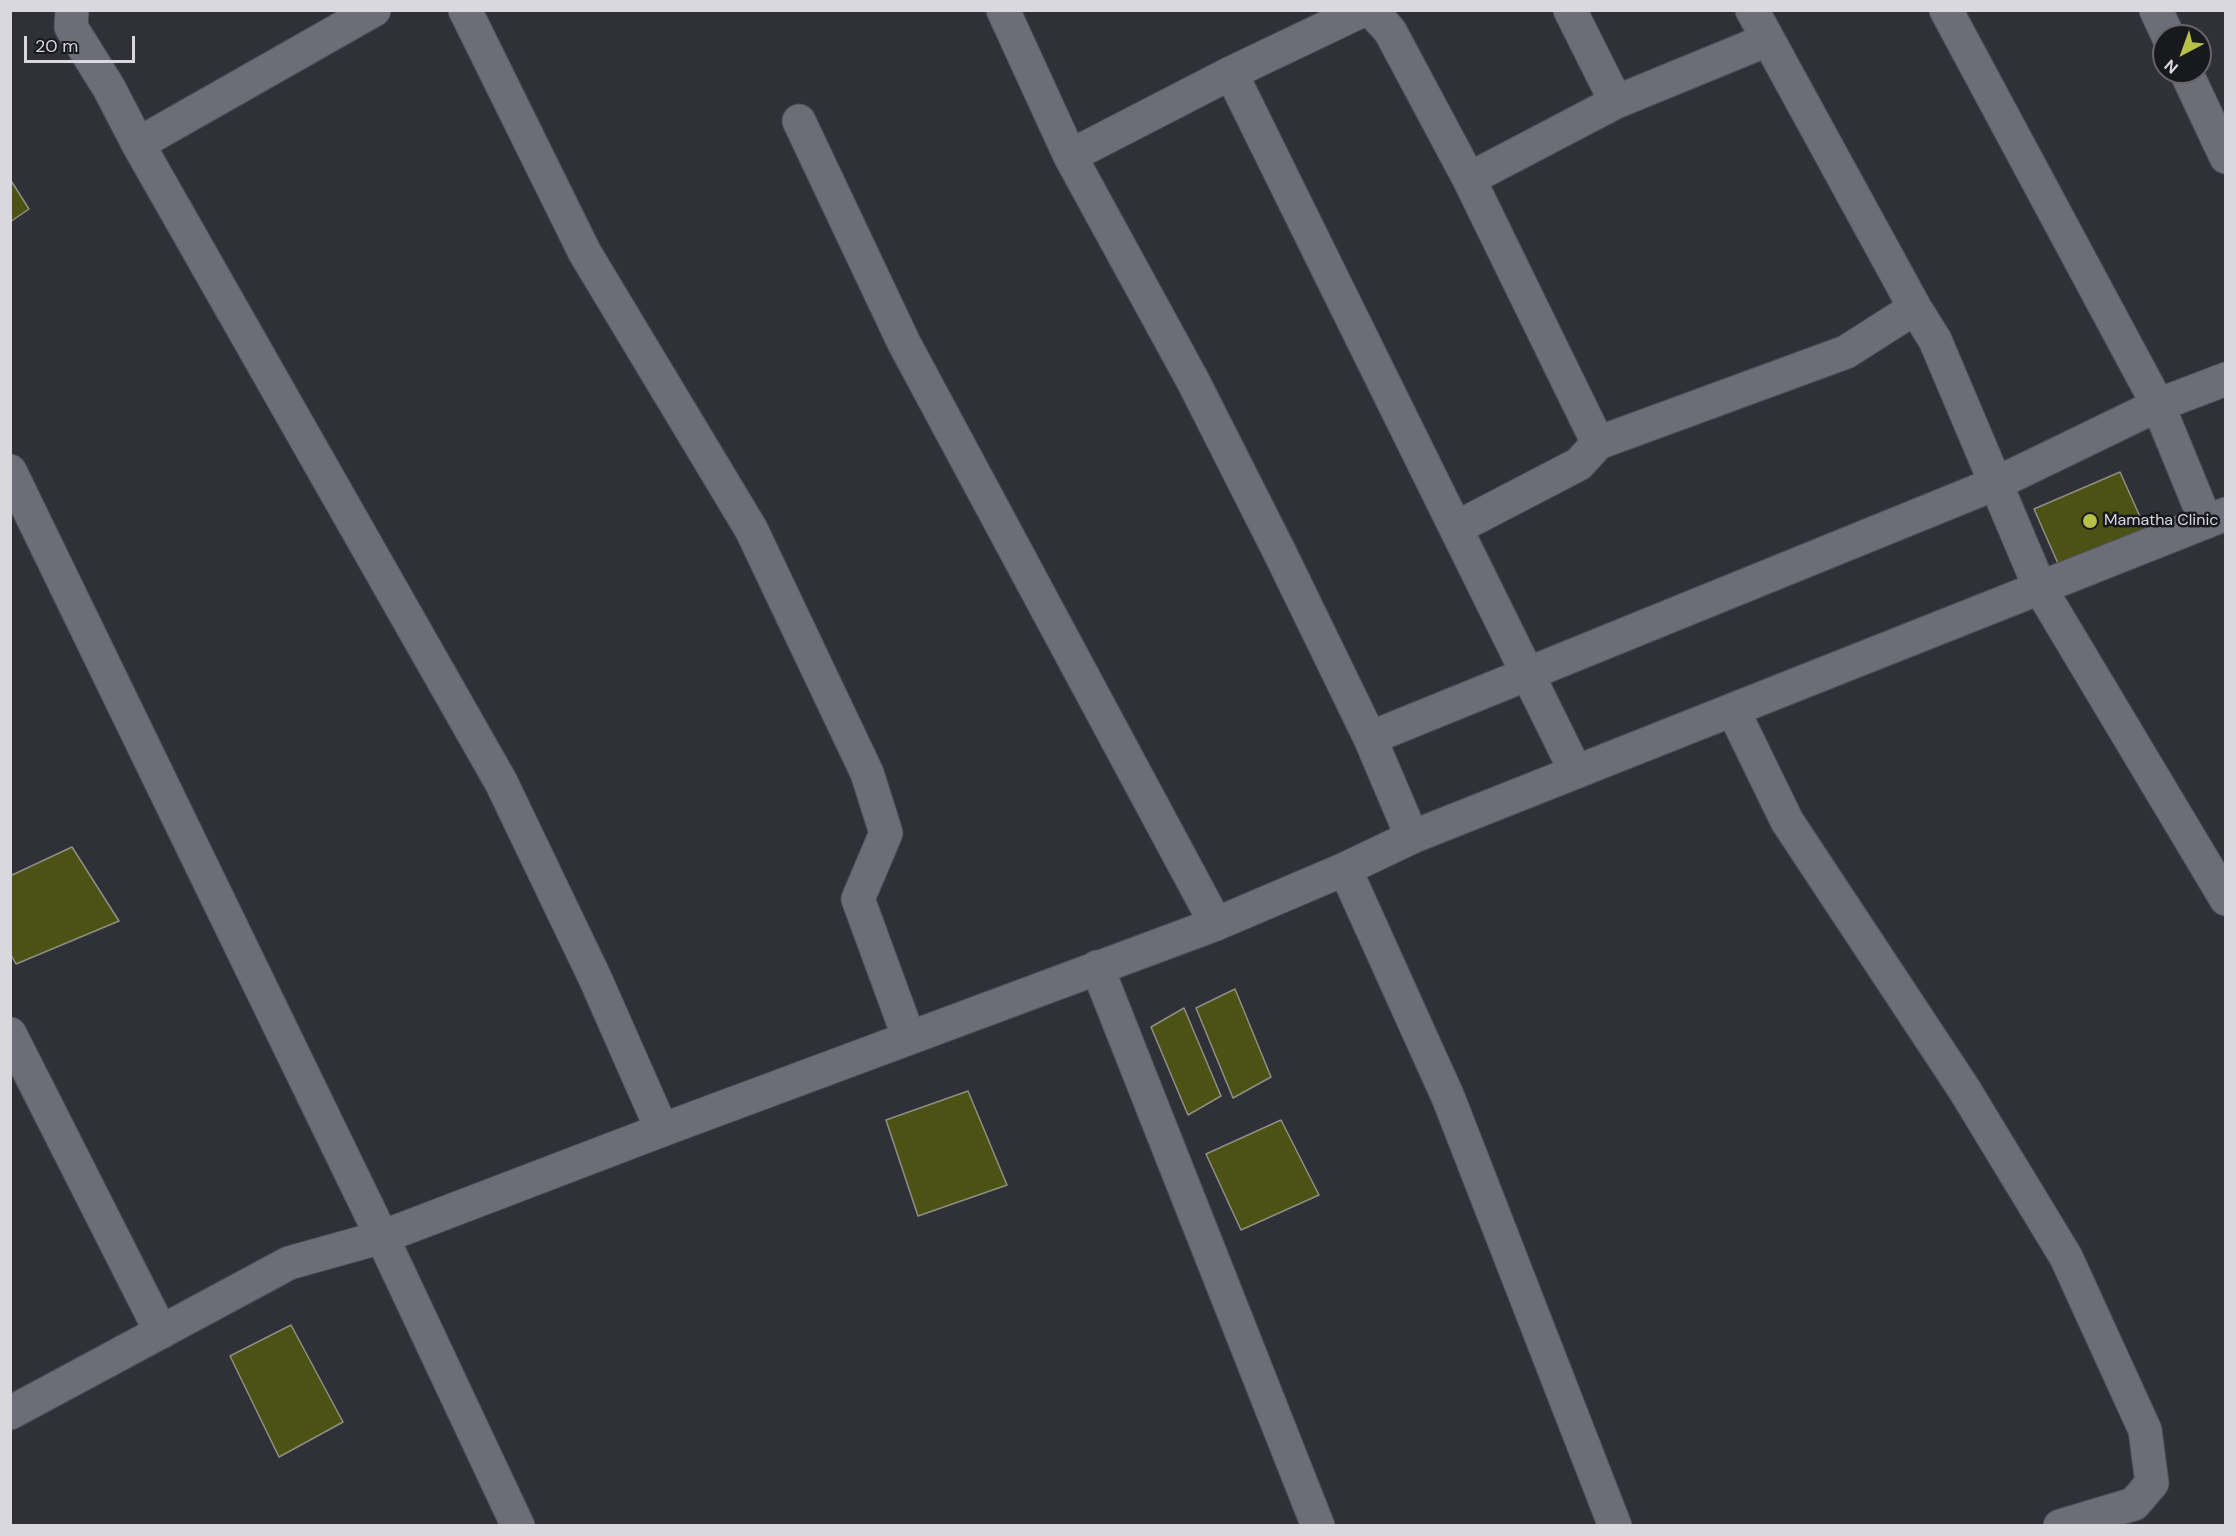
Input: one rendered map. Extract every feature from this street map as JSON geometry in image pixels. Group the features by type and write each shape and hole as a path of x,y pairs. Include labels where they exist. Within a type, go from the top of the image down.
{"street":[{"path":"72,10 71,27 109,88 138,144 501,782 585,957 662,1130"},
{"path":"138,144 374,10"},
{"path":"465,10 585,253 751,529 867,773 886,833 858,899 909,1038"},
{"path":"1003,10 1070,156 1193,381 1370,738 1412,837"},
{"path":"1070,156 1231,73 1363,10"},
{"path":"1371,10 1390,31 1469,179 1598,442"},
{"path":"1570,10 1616,102"},
{"path":"1752,10 1915,308 1935,339 2040,588 2226,899"},
{"path":"10,1413 289,1263 382,1237 1216,924 1412,837 2216,518 2158,405 1946,10"},
{"path":"2156,10 2162,24"},
{"path":"1469,179 1616,102 1767,40"},
{"path":"1231,73 1576,772"},
{"path":"2192,84 2226,157"},
{"path":"800,122 904,344 1216,924"},
{"path":"1456,528 1579,464 1598,442 1846,351 1915,308"},
{"path":"1370,738 1997,483 2158,405 2226,379"},
{"path":"10,471 382,1237 518,1526"},
{"path":"1733,710 1787,821 1964,1089 2067,1257 2145,1430 2152,1483 2134,1504 2060,1526"},
{"path":"1345,868 1448,1097 1616,1526"},
{"path":"1097,967 1318,1526"},
{"path":"10,1034 161,1332"}],"building":[{"path":"10,179 29,209 10,222"},
{"path":"2120,472 2146,530 2060,568 2034,509"},
{"path":"72,847 119,921 16,964 10,953 10,876"},
{"path":"1235,989 1271,1077 1233,1098 1196,1008"},
{"path":"1184,1008 1221,1096 1188,1115 1151,1027"},
{"path":"968,1091 1007,1185 918,1216 886,1120"},
{"path":"1281,1120 1319,1195 1241,1230 1206,1154"},
{"path":"291,1325 343,1422 279,1457 230,1356"}],"place":[{"name":"Mamatha Clinic","path":"2090,521"}]}
